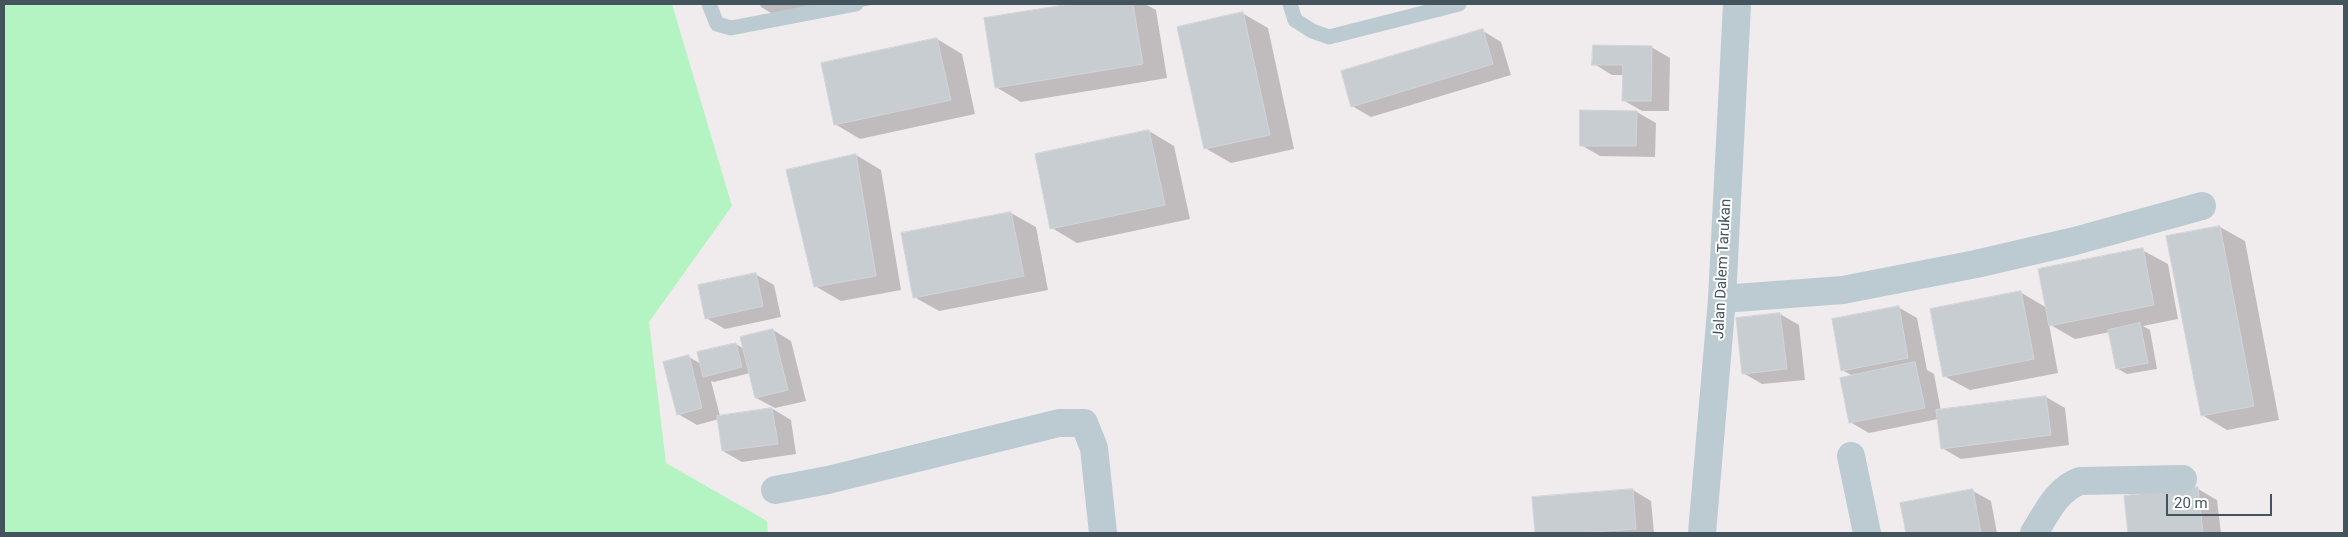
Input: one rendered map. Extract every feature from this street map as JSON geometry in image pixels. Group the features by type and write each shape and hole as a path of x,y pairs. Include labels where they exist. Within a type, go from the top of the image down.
{"street":[{"name":"Jalan Dalem Tarukan","path":"1702,533 1722,299 1737,4"},
{"path":"1722,299 1843,290 2066,244 2202,206"},
{"path":"775,490 828,480 1059,423 1084,423 1094,448 1103,533"},
{"path":"1851,456 1867,533"},
{"path":"2034,533 2056,498 2074,484 2080,482 2183,479"}],"lane":[{"path":"709,4 718,24 730,28 856,4"},
{"path":"1290,4 1295,20 1329,37 1459,4"}],"green space":[{"path":"4,4 672,4 732,206 649,322 666,463 767,521 768,533 4,533"}],"building":[{"path":"1071,4 1133,4 1143,64 995,88 984,18"},
{"path":"1243,12 1270,135 1204,149 1177,27"},
{"path":"1483,29 1493,64 1351,107 1341,71"},
{"path":"937,38 951,100 834,125 821,63"},
{"path":"1593,45 1652,46 1651,101 1622,101 1623,65 1592,65"},
{"path":"1580,110 1637,111 1636,146 1580,146"},
{"path":"1149,130 1165,205 1050,229 1035,154"},
{"path":"856,154 876,276 814,287 786,170"},
{"path":"1011,212 1024,276 913,298 901,233"},
{"path":"2220,226 2254,406 2201,416 2166,236"},
{"path":"2143,248 2154,305 2049,326 2038,269"},
{"path":"756,273 763,306 705,319 698,285"},
{"path":"2021,291 2034,359 1943,377 1930,309"},
{"path":"1899,306 1908,358 1841,371 1832,319"},
{"path":"1780,313 1787,369 1742,374 1736,318"},
{"path":"2140,323 2148,363 2116,369 2108,330"},
{"path":"773,329 788,390 755,398 740,337"},
{"path":"736,343 742,367 703,377 697,352"},
{"path":"689,355 702,408 677,415 663,362"},
{"path":"1915,362 1925,408 1849,423 1840,378"},
{"path":"2046,396 2051,435 1941,449 1936,410"},
{"path":"772,408 778,444 722,451 717,416"},
{"path":"2198,487 2203,533 2128,533 2124,496"},
{"path":"1633,489 1636,529 1577,533 1535,533 1532,497"},
{"path":"1973,489 1981,533 1906,533 1900,503"}]}
